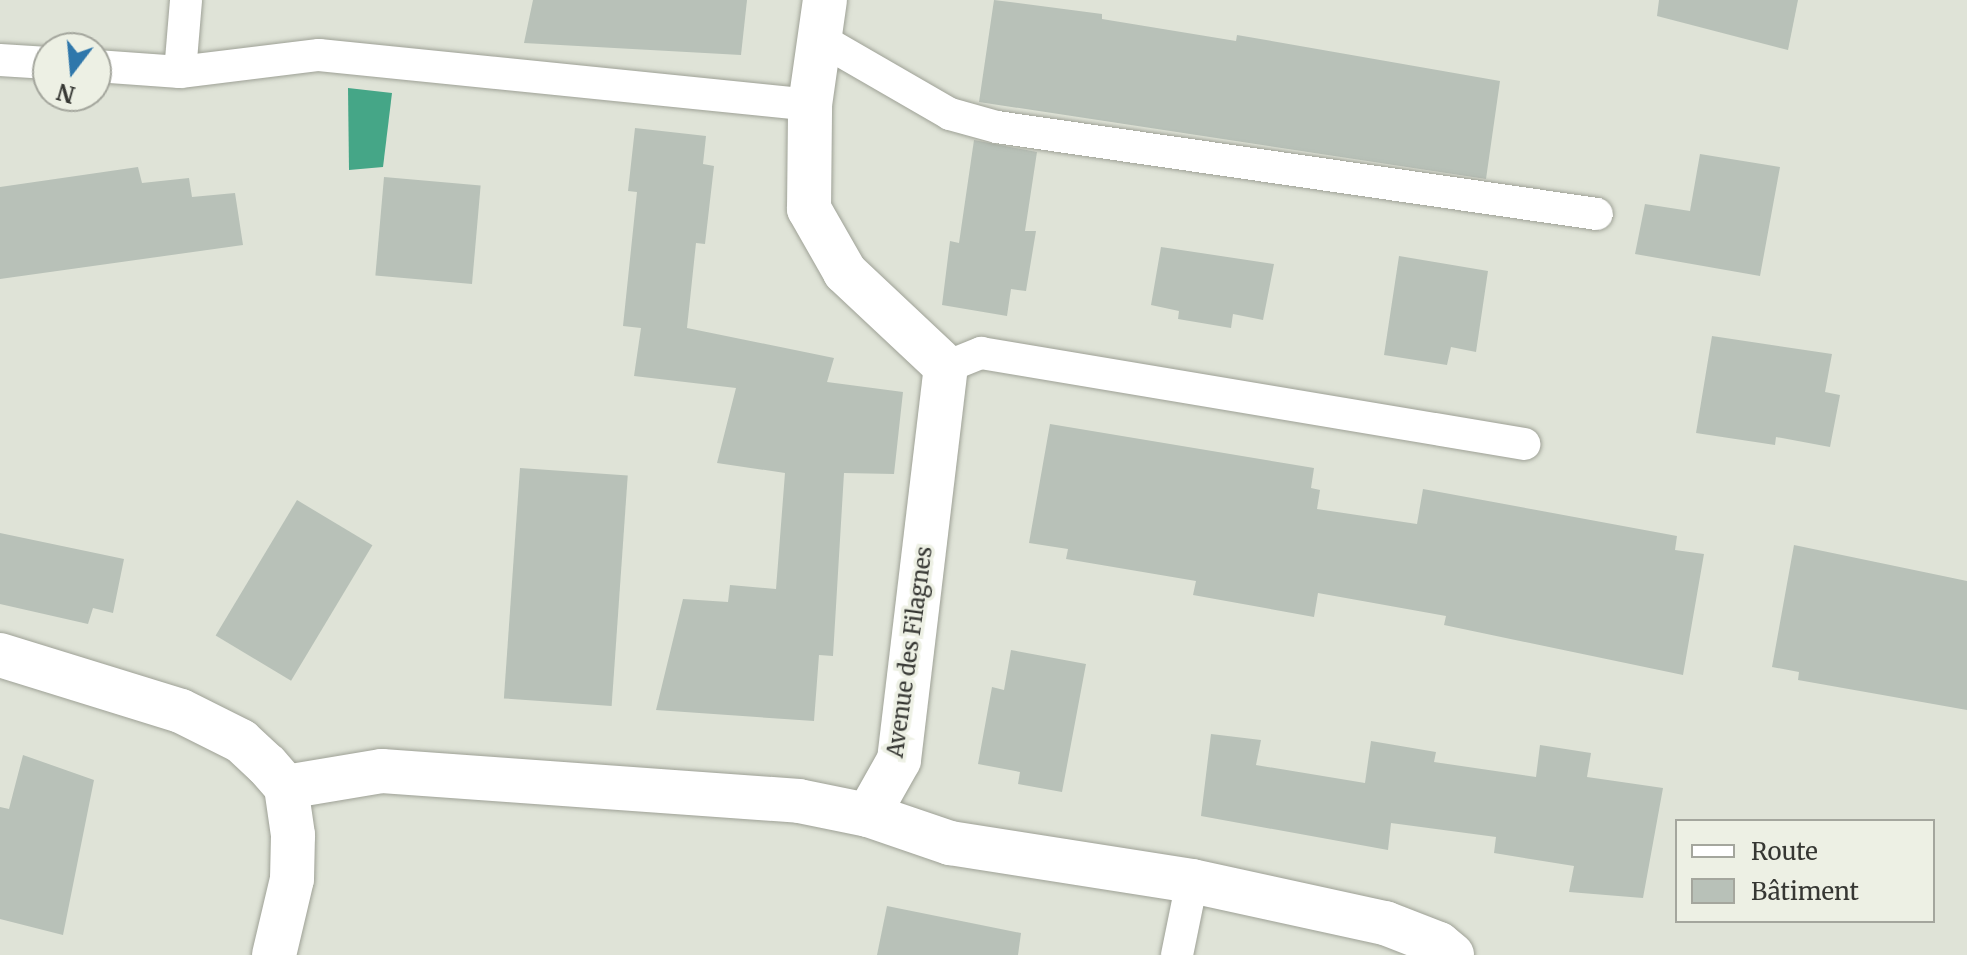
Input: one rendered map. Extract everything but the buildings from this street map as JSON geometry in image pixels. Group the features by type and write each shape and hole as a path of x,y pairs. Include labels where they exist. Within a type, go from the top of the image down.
{"street":[{"path":"822,19 810,105 809,209 845,272 946,367"},
{"name":"Avenue des Filagnes","path":"868,815 899,760 946,367"},
{"path":"0,655 181,711 241,741 286,787 293,835 292,879 274,955"},
{"path":"286,787 382,771 799,801 868,815 950,843 1192,881 1385,923 1439,944 1452,955"}],"lane":[{"path":"180,72 186,0"},
{"path":"822,19 950,114 997,127 1597,214"},
{"path":"112,67 180,72 319,55 810,105"},
{"path":"0,60 32,62"},
{"path":"946,367 981,353 1524,444"},
{"path":"1177,955 1192,881"}],"shaded area":[{"path":"348,88 392,93 383,167 349,170"}]}
